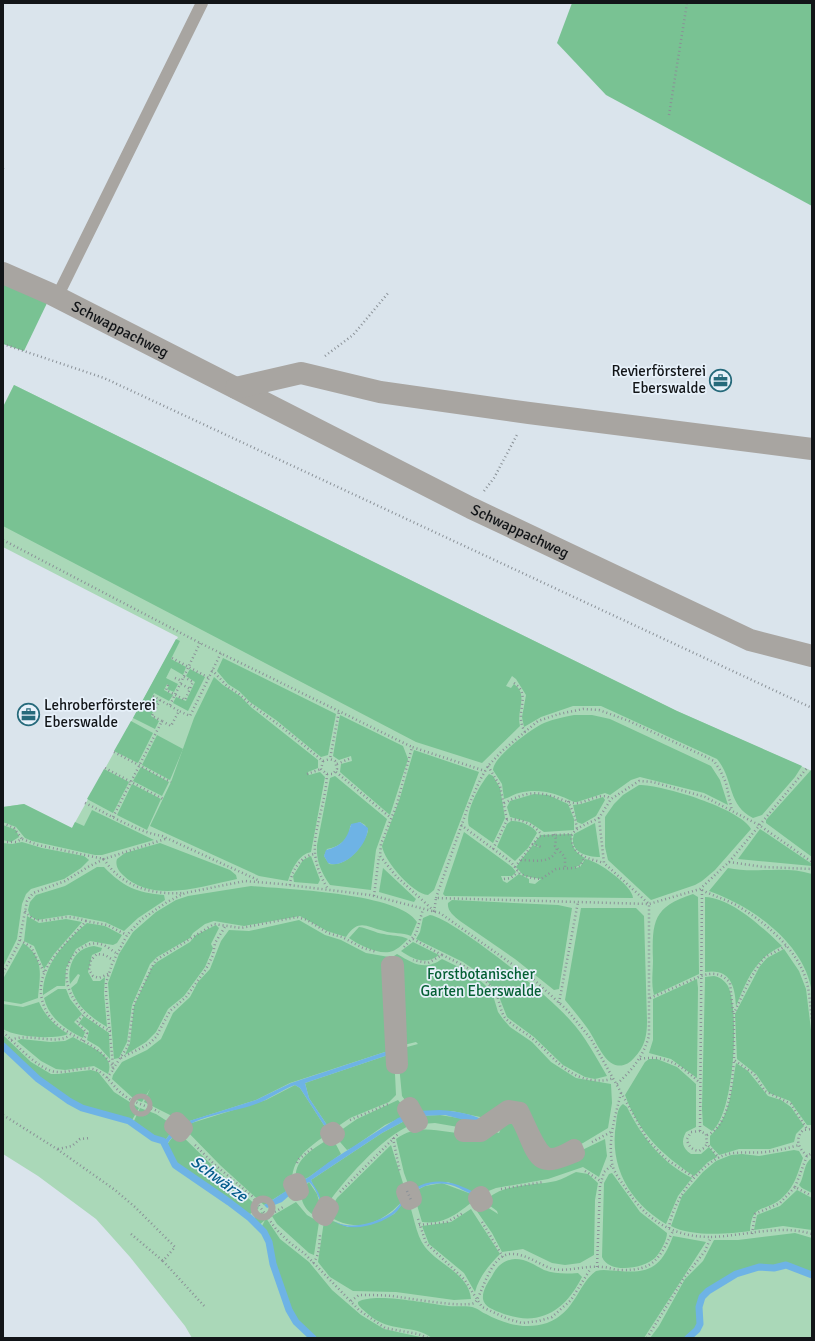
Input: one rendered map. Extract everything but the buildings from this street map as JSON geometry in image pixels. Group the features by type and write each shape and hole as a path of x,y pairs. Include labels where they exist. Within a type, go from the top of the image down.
{"street":[{"name":"Schwappachweg","path":"3,273 57,297 471,508 750,640 812,656"},
{"path":"236,388 301,373 380,392 529,414 812,449"},
{"path":"508,1108 520,1111 542,1154 549,1157 556,1157 574,1148 576,1153 554,1162 542,1160 534,1152 522,1124 515,1114 504,1116 480,1133 463,1133 464,1128 479,1129 508,1108"}],"lane":[{"path":"57,297 202,3"}],"path":[{"path":"669,115 687,3"},
{"path":"321,359 353,335 389,292"},
{"path":"3,344 104,378 812,708"},
{"path":"471,508 494,478 529,414"},
{"path":"3,540 200,643 412,747 486,771"},
{"path":"170,705 200,643"},
{"path":"153,696 190,716 221,653"},
{"path":"172,658 209,678"},
{"path":"212,670 228,687 242,696 323,762"},
{"path":"168,685 166,690 185,700 193,682 184,677"},
{"path":"175,678 190,689"},
{"path":"514,683 520,688 523,695 520,721 525,732"},
{"path":"160,700 152,716 171,726 180,711"},
{"path":"380,856 396,876 418,895 434,912 436,898 461,825 480,780 488,766 502,751 538,721 559,714 584,709 599,710 614,716 714,761 726,783 732,811"},
{"path":"330,759 339,710"},
{"path":"114,817 162,721"},
{"path":"374,896 381,844 396,804 412,747"},
{"path":"114,752 171,782"},
{"path":"337,764 351,758"},
{"path":"323,762 330,759"},
{"path":"330,759 337,764"},
{"path":"321,769 323,762"},
{"path":"336,772 337,764"},
{"path":"488,766 498,781 508,820 493,849"},
{"path":"105,768 163,798"},
{"path":"436,898 649,904 701,889 728,862 807,768"},
{"path":"308,774 321,769"},
{"path":"321,769 327,774 333,774 336,772"},
{"path":"336,772 391,818"},
{"path":"327,774 314,854 318,873 328,889"},
{"path":"508,820 527,823 534,826 541,834 554,836 572,834 577,829 599,818 611,799 639,781 653,782 705,797 759,825 812,862"},
{"path":"504,803 524,793 536,792 577,804 602,796 611,799"},
{"path":"568,801 575,817 577,829"},
{"path":"85,803 151,834 166,838 263,882"},
{"path":"599,818 604,863"},
{"path":"3,824 14,828 22,839 38,845 104,859 115,873 140,889 169,894 185,893"},
{"path":"461,825 515,867 518,872 528,877 541,879 556,869 574,868 580,866 585,857"},
{"path":"515,867 541,834"},
{"path":"572,834 571,838 574,849 578,854 604,863 649,904 649,1036 640,1059 630,1072 617,1084"},
{"path":"554,836 556,839 555,842 557,848 565,857 565,868"},
{"path":"3,973 20,940 27,900 33,893 65,881 104,859 166,838"},
{"path":"3,842 16,842 22,839"},
{"path":"532,844 541,847"},
{"path":"520,860 534,862 544,860 552,856 557,848"},
{"path":"290,885 291,878 303,858 314,854"},
{"path":"728,862 764,867 812,869"},
{"path":"504,879 511,878 518,872"},
{"path":"701,889 736,904 751,915 786,946 800,967 807,981 812,1020"},
{"path":"700,1130 701,889"},
{"path":"559,1003 578,902"},
{"path":"399,950 413,939 417,931 423,909"},
{"path":"25,910 30,916 37,920 67,917 107,925 127,935"},
{"path":"107,1078 120,1059 130,1039 134,1004 156,960 185,943 194,934 206,927 214,924 241,928 297,917 307,920 328,933 342,937 387,959"},
{"path":"86,921 56,952 44,973 40,984 41,999 45,1009 60,1027 100,1050 113,1065"},
{"path":"120,1059 149,1044 156,1037 170,1011 186,997 206,968 213,955 216,943 226,925"},
{"path":"413,939 472,971 485,981 497,994 507,1020 533,1039 555,1062 570,1073 580,1078 600,1081 613,1078"},
{"path":"20,940 31,946 44,973"},
{"path":"110,1031 85,1013 75,1002 68,985 67,967 76,952 84,946 100,944 116,953"},
{"path":"734,1013 750,979 761,962 765,958 786,946"},
{"path":"109,974 96,978 91,973 89,967 97,954 105,955 113,960"},
{"path":"408,957 419,962 428,963 442,955"},
{"path":"650,998 709,974 718,974 730,983 734,1013 734,1060 724,1114 717,1129 706,1135"},
{"path":"106,983 113,1065 112,1070"},
{"path":"83,1041 87,1033 77,1022 85,1013"},
{"path":"3,1032 41,1065 50,1070 56,1072 87,1068 101,1072 125,1096 141,1104"},
{"path":"11,1040 21,1038 60,1039 70,1035"},
{"path":"640,1059 656,1057 665,1058 677,1064 700,1084"},
{"path":"734,1060 754,1074 765,1091 770,1095 791,1104 807,1129"},
{"path":"621,1093 611,1130 612,1165 631,1196 644,1211 673,1231 682,1234 711,1237 792,1230 812,1234"},
{"path":"294,1183 293,1176 299,1159 350,1120 393,1102"},
{"path":"3,1115 57,1149 135,1207 175,1248 163,1261"},
{"path":"313,1263 316,1259 318,1251 326,1211 334,1197 393,1138 408,1128"},
{"path":"808,1156 799,1146 798,1142 800,1134 807,1129 812,1129"},
{"path":"707,1144 699,1151 692,1149 688,1145 687,1139 692,1132 700,1130 704,1131 707,1144 719,1158"},
{"path":"182,1131 214,1164 253,1197 276,1229 374,1322 385,1328 418,1334 428,1338"},
{"path":"57,1149 72,1146 80,1140 90,1138"},
{"path":"393,1138 401,1174"},
{"path":"669,1228 681,1195 705,1167 719,1158 739,1152 764,1152 799,1146"},
{"path":"752,1234 755,1214 780,1203 795,1187 808,1156 812,1153"},
{"path":"597,1267 600,1186 604,1172 612,1165"},
{"path":"795,1187 812,1196"},
{"path":"419,1225 446,1222 475,1203 503,1257"},
{"path":"417,1216 419,1225 430,1249 464,1279 482,1307 508,1319 522,1322 539,1321 552,1317 571,1300 591,1267"},
{"path":"477,1301 485,1279 500,1258 509,1254 520,1255 553,1269 597,1267 628,1270 655,1262 661,1255 673,1231"},
{"path":"131,1234 163,1261 206,1308"},
{"path":"647,1338 684,1278 705,1251 711,1237"},
{"path":"351,1301 359,1295 453,1303 473,1303 477,1301"}],"green space":[{"path":"572,3 812,3 812,206 606,95 557,43"},
{"path":"3,282 48,301 24,351 3,344"},
{"name":"Forstbotanischer Garten Eberswalde","path":"14,385 677,711 812,771 812,1338 192,1338 185,1326 130,1257 96,1219 38,1176 3,1154 3,807 24,804 72,828 178,637 3,547 3,407"},
{"path":"14,385 677,711 802,766 795,777 762,815 753,818 745,813 739,806 726,775 717,759 601,706 573,706 541,717 524,727 522,717 526,695 516,679 512,676 506,686 511,688 514,684 521,693 519,714 520,726 482,763 416,742 3,526 3,407"},
{"path":"176,639 180,641 171,659 186,667 183,675 171,668 166,678 178,684 174,692 167,689 169,686 167,684 164,690 173,695 169,701 154,693 152,697 158,701 151,716 159,721 155,729 133,718"},
{"path":"223,658 336,714 328,755 321,757 276,720 228,684 217,671"},
{"path":"190,669 205,677 188,711 173,703 176,697 186,701 195,682 186,676"},
{"path":"214,677 240,696 252,708 318,760 318,768 308,772 309,775 320,772 325,777 311,852 299,859 288,881 259,876 150,826 171,782 194,718"},
{"path":"340,715 403,746 408,759 390,815 340,772 341,764 352,761 351,756 339,760 333,756"},
{"path":"574,715 592,715 610,719 711,766 720,780 728,805 704,793 640,777 631,780 610,795 605,793 577,802 540,791 519,793 504,799 502,784 493,770 499,758 514,744 538,726 552,720"},
{"path":"131,721 153,733 138,763 114,751"},
{"path":"157,735 183,749 170,780 142,765"},
{"path":"414,750 479,772 434,890 428,895 415,889 400,876 388,860 382,846 399,801"},
{"path":"141,767 169,782 162,796 133,781"},
{"path":"104,769 129,782 113,813 87,799"},
{"path":"811,770 812,857 766,823 766,820"},
{"path":"489,774 493,776 500,788 505,818 493,843 469,826 468,820 474,799 481,785"},
{"path":"335,776 387,819 376,850 371,890 330,885 320,866 317,856 317,845 330,778","holes":["360,822 365,825 368,831 366,837 353,855 342,862 329,864 324,856 327,849 343,842 350,831 350,826"]},
{"path":"132,784 161,799 147,830 117,815"},
{"path":"639,785 665,789 700,799 732,813 744,821 751,829 715,870 702,881 695,885 651,900 608,860 605,847 605,817 614,804 623,795"},
{"path":"534,794 548,795 568,804 574,819 574,830 544,832 529,822 510,817 507,807 510,801"},
{"path":"603,797 605,800 596,816 582,824 577,822 573,805"},
{"path":"24,804 72,828 75,822 84,826 92,810 154,840 102,855 95,855 32,841 25,838 16,827 3,822 3,807"},
{"path":"511,821 518,821 526,824 533,828 537,833 528,848 515,861 497,847 507,824"},
{"path":"595,823 600,857 590,856 580,852 576,849 573,840 574,834"},
{"path":"3,825 16,830 19,837 11,842 3,840"},
{"path":"760,829 812,864 812,866 738,859"},
{"path":"464,832 512,867 516,872 512,876 501,876 503,881 507,883 519,874 529,879 529,883 535,884 541,879 524,876 516,867 521,860 533,845 541,848 533,844 541,835 572,834 574,848 578,854 585,858 580,865 574,868 580,867 585,859 591,860 614,874 627,887 633,898 445,896 443,894"},
{"path":"22,842 42,848 84,856 89,860 81,868 64,879 31,889 26,894 22,904 17,939 3,967 3,843 12,844"},
{"path":"160,843 230,870 236,875 237,879 194,888 163,891 148,889 135,884 120,872 116,861 125,853"},
{"path":"311,856 320,880 318,884 294,882 293,876 303,860"},
{"path":"97,867 104,867 124,884 138,890 164,895 165,900 138,918 124,931 105,922 69,915 37,920 30,916 28,910 30,902 36,895 65,886"},
{"path":"383,868 416,899 414,902 379,892"},
{"path":"728,868 738,870 791,870 812,874 812,993 808,975 799,958 788,943 774,929 742,906 709,891"},
{"path":"251,886 314,891 366,899 389,905 406,912 417,922 411,936 387,932 363,925 355,927 346,937 327,931 300,916 244,926 214,921 205,924 193,933 190,938 157,957 150,964 132,1005 127,1042 119,1058 114,1059 108,983 119,954 133,932 156,912 176,900 188,896"},
{"path":"693,894 698,897 699,974 654,995 652,982 653,935 658,917 670,904"},
{"path":"705,897 715,899 736,908 766,931 782,946 772,951 758,964 748,979 736,1006 734,991 730,980 726,975 713,971 705,972"},
{"path":"452,900 558,905 572,908 559,989 554,990 515,959 458,919 451,913 448,906 448,903"},
{"path":"581,908 636,908 644,916 647,1031 641,1050 625,1065 619,1066 613,1064 605,1057 588,1029 565,1000"},
{"path":"430,915 442,920 480,944 544,995 581,1033 607,1076 595,1079 585,1077 563,1065 534,1037 507,1017 498,994 482,975 463,962 416,939 420,932 423,918"},
{"path":"27,916 39,923 66,919 82,922 54,954 44,969 34,946 24,941"},
{"path":"299,920 325,935 341,940 366,953 389,957 394,1049 290,1083 256,1100 180,1124 170,1115 144,1102 150,1089 142,1102 134,1099 112,1079 122,1062 147,1050 161,1039 173,1013 190,997 198,982 210,969 221,941 229,930 249,931"},
{"path":"87,923 105,926 122,935 117,943 113,945 90,941 76,949 66,968 65,986 57,986 43,995 46,974 57,954"},
{"path":"216,925 219,928 211,944 213,948 205,967 184,996 168,1009 156,1032 146,1042 125,1055 130,1043 134,1006 152,967 157,962 190,942 196,935"},
{"path":"359,927 408,939 393,951 376,951 364,947 349,938"},
{"path":"413,942 439,955 425,961 415,959 401,951"},
{"path":"23,943 35,955 40,968 38,998 21,1004 3,1001 3,979"},
{"path":"94,946 102,948 101,951 92,955 88,972 93,981 100,981 105,977 104,993 107,1027 85,1011 77,1001 71,988 77,983 80,975 78,974 70,984 69,978 73,959 81,950"},
{"path":"784,949 799,971 806,989 812,1038 812,1125 807,1125 790,1101 769,1093 756,1074 737,1059 735,1014 760,966 767,958"},
{"path":"397,954 420,965 430,965 442,959 471,973 492,992 498,1012 510,1027 532,1042 551,1062 576,1078 611,1084 612,1103 608,1128 556,1157 526,1121 488,1122 480,1117 452,1111 413,1111 402,1096 399,1065 407,1047 418,1044 416,1042 404,1045 394,956"},
{"path":"714,976 725,982 728,986 732,999 734,1039 730,1085 719,1121 712,1131 703,1125 702,1109 705,977"},
{"path":"697,979 697,1078 671,1059 649,1053 653,1040 653,999"},
{"path":"58,989 66,989 70,999 82,1014 74,1022 85,1032 83,1038 64,1027 54,1017 46,1005 44,998"},
{"path":"39,1002 44,1012 51,1020 68,1034 54,1037 35,1037 16,1034 3,1029 3,1004 23,1007"},
{"path":"84,1016 109,1033 110,1059 99,1047 87,1040 89,1031 79,1023"},
{"path":"3,1035 31,1062 51,1074 91,1070 98,1072 114,1092 139,1108 131,1122 119,1117 81,1107 61,1095 7,1051 3,1046"},
{"path":"73,1037 92,1047 104,1056 110,1067 108,1074 94,1066 65,1070 56,1069 41,1061 17,1041 21,1039 50,1042 65,1041"},
{"path":"394,1053 396,1095 389,1102 350,1118 331,1131 309,1098 305,1083"},
{"path":"649,1059 657,1059 677,1067 696,1084 696,1127 686,1132 683,1138 683,1144 691,1154 701,1154 709,1147 717,1157 708,1162 694,1176 661,1151 652,1142 637,1121 625,1095 645,1062"},
{"path":"736,1063 748,1071 768,1096 781,1100 791,1107 804,1126 796,1134 794,1142 770,1149 739,1149 719,1155 710,1145 710,1136 722,1120 729,1102"},
{"path":"295,1085 300,1088 329,1133 308,1149 297,1162 292,1178 293,1187 264,1205 220,1165 182,1126 266,1100"},
{"path":"398,1100 409,1114 385,1125 352,1148 347,1150 334,1135 357,1119"},
{"path":"623,1104 627,1107 646,1138 662,1157 681,1172 692,1178 678,1196 666,1224 642,1205 624,1182 616,1154 615,1139 618,1113"},
{"path":"140,1108 156,1114 170,1123 172,1131 164,1142 153,1138 133,1123"},
{"path":"507,1114 534,1152 578,1152 605,1139 607,1156 599,1177 583,1167 548,1179 496,1188 486,1192 475,1193 448,1182 425,1184 411,1192 404,1173 396,1139 414,1131 423,1130 471,1134 489,1132 499,1133"},
{"path":"440,1115 471,1120 464,1128 435,1123 422,1124 419,1116"},
{"path":"410,1118 411,1125 388,1139 363,1161 331,1198 324,1209 311,1180 382,1133"},
{"path":"177,1131 259,1208 250,1214 242,1212 175,1165 166,1146"},
{"path":"332,1137 341,1154 309,1177 297,1183 297,1168 301,1161 312,1150"},
{"path":"391,1145 407,1196 399,1205 380,1219 360,1225 349,1225 327,1215 337,1198"},
{"path":"794,1150 799,1151 803,1158 794,1183 784,1196 771,1205 757,1211 751,1222 750,1231 710,1234 689,1232 671,1226 682,1196 703,1172 716,1161 731,1155 742,1154 759,1156"},
{"path":"812,1158 812,1193 799,1185 807,1163"},
{"path":"576,1172 588,1174 598,1183 595,1200 594,1255 580,1263 565,1265 552,1263 523,1249 502,1252 492,1233 474,1207 487,1207 498,1214 497,1211 485,1202 499,1191 518,1186 556,1181"},
{"path":"612,1173 640,1212 667,1233 665,1243 657,1256 650,1262 643,1265 619,1268 612,1266 602,1257 604,1183 609,1174"},
{"path":"309,1182 317,1194 320,1204 312,1214 305,1207 302,1199 303,1190"},
{"path":"442,1183 474,1195 477,1198 452,1216 438,1221 422,1222 417,1205 417,1190 425,1186"},
{"path":"797,1190 812,1198 812,1230 783,1226 754,1230 757,1215 780,1206"},
{"path":"407,1198 419,1236 425,1247 459,1276 469,1290 471,1299 454,1300 396,1292 353,1291 330,1277 318,1262 324,1221 333,1221 348,1227 372,1224 394,1214"},
{"path":"296,1202 307,1215 319,1222 314,1255 309,1253 277,1224 272,1216"},
{"path":"471,1209 500,1254 492,1262 479,1281 475,1292 464,1273 429,1244 422,1226 451,1222"},
{"path":"262,1212 280,1239 309,1262 332,1290 361,1315 384,1329 425,1338 311,1337 296,1322 289,1310 273,1264 269,1242 261,1228 265,1220 258,1226 254,1221 254,1218"},
{"path":"795,1233 812,1238 812,1275 786,1265 774,1268 759,1267 736,1274 708,1291 702,1297 699,1307 700,1324 697,1330 688,1338 650,1338 659,1326 685,1279 703,1261 714,1240 738,1240"},
{"path":"673,1236 706,1242 644,1338 432,1338 418,1331 377,1321 358,1304 358,1302 366,1299 388,1298 448,1306 469,1307 500,1321 515,1325 539,1325 557,1318 564,1312 584,1283 596,1271 605,1270 630,1272 647,1269 654,1266 664,1255"},
{"path":"515,1259 527,1261 544,1270 569,1274 578,1273 582,1277 567,1300 548,1314 537,1317 513,1317 497,1311 485,1304 483,1293 496,1269 504,1262"}],"water":[{"path":"360,822 368,828 367,834 360,848 341,863 328,863 324,856 326,850 343,842 348,834 351,824"},
{"path":"394,1049 394,1053 305,1083 309,1098 331,1131 329,1133 300,1088 295,1085 256,1104 194,1122 183,1128 166,1146 164,1142 172,1131 189,1121 256,1100 291,1083"},
{"path":"416,1111 453,1111 465,1113 488,1122 484,1125 445,1115 419,1116 410,1118 382,1133 311,1180 319,1194 323,1207 316,1192 309,1182 299,1187 282,1202 267,1208 264,1205 398,1118"},
{"path":"430,1182 444,1182 458,1185 469,1189 484,1201 482,1202 474,1195 452,1185 431,1184 412,1194 395,1213 382,1221 366,1226 349,1227 342,1225 333,1221 340,1224 358,1225 376,1221 393,1211 405,1197 417,1187"}],"waterway":[{"name":"Schwärze","path":"3,1046 38,1079 69,1101 82,1108 129,1121 153,1138 163,1141 175,1165 250,1218 264,1232 269,1242 273,1264 289,1310 296,1322 313,1338"},
{"name":"Schwärze","path":"688,1338 697,1330 700,1324 699,1307 702,1297 708,1291 736,1274 759,1267 774,1268 786,1265 812,1275"}],"place":[{"name":"Revierförsterei Eberswalde","path":"721,380"},
{"name":"Lehroberförsterei Eberswalde","path":"28,714"}]}
